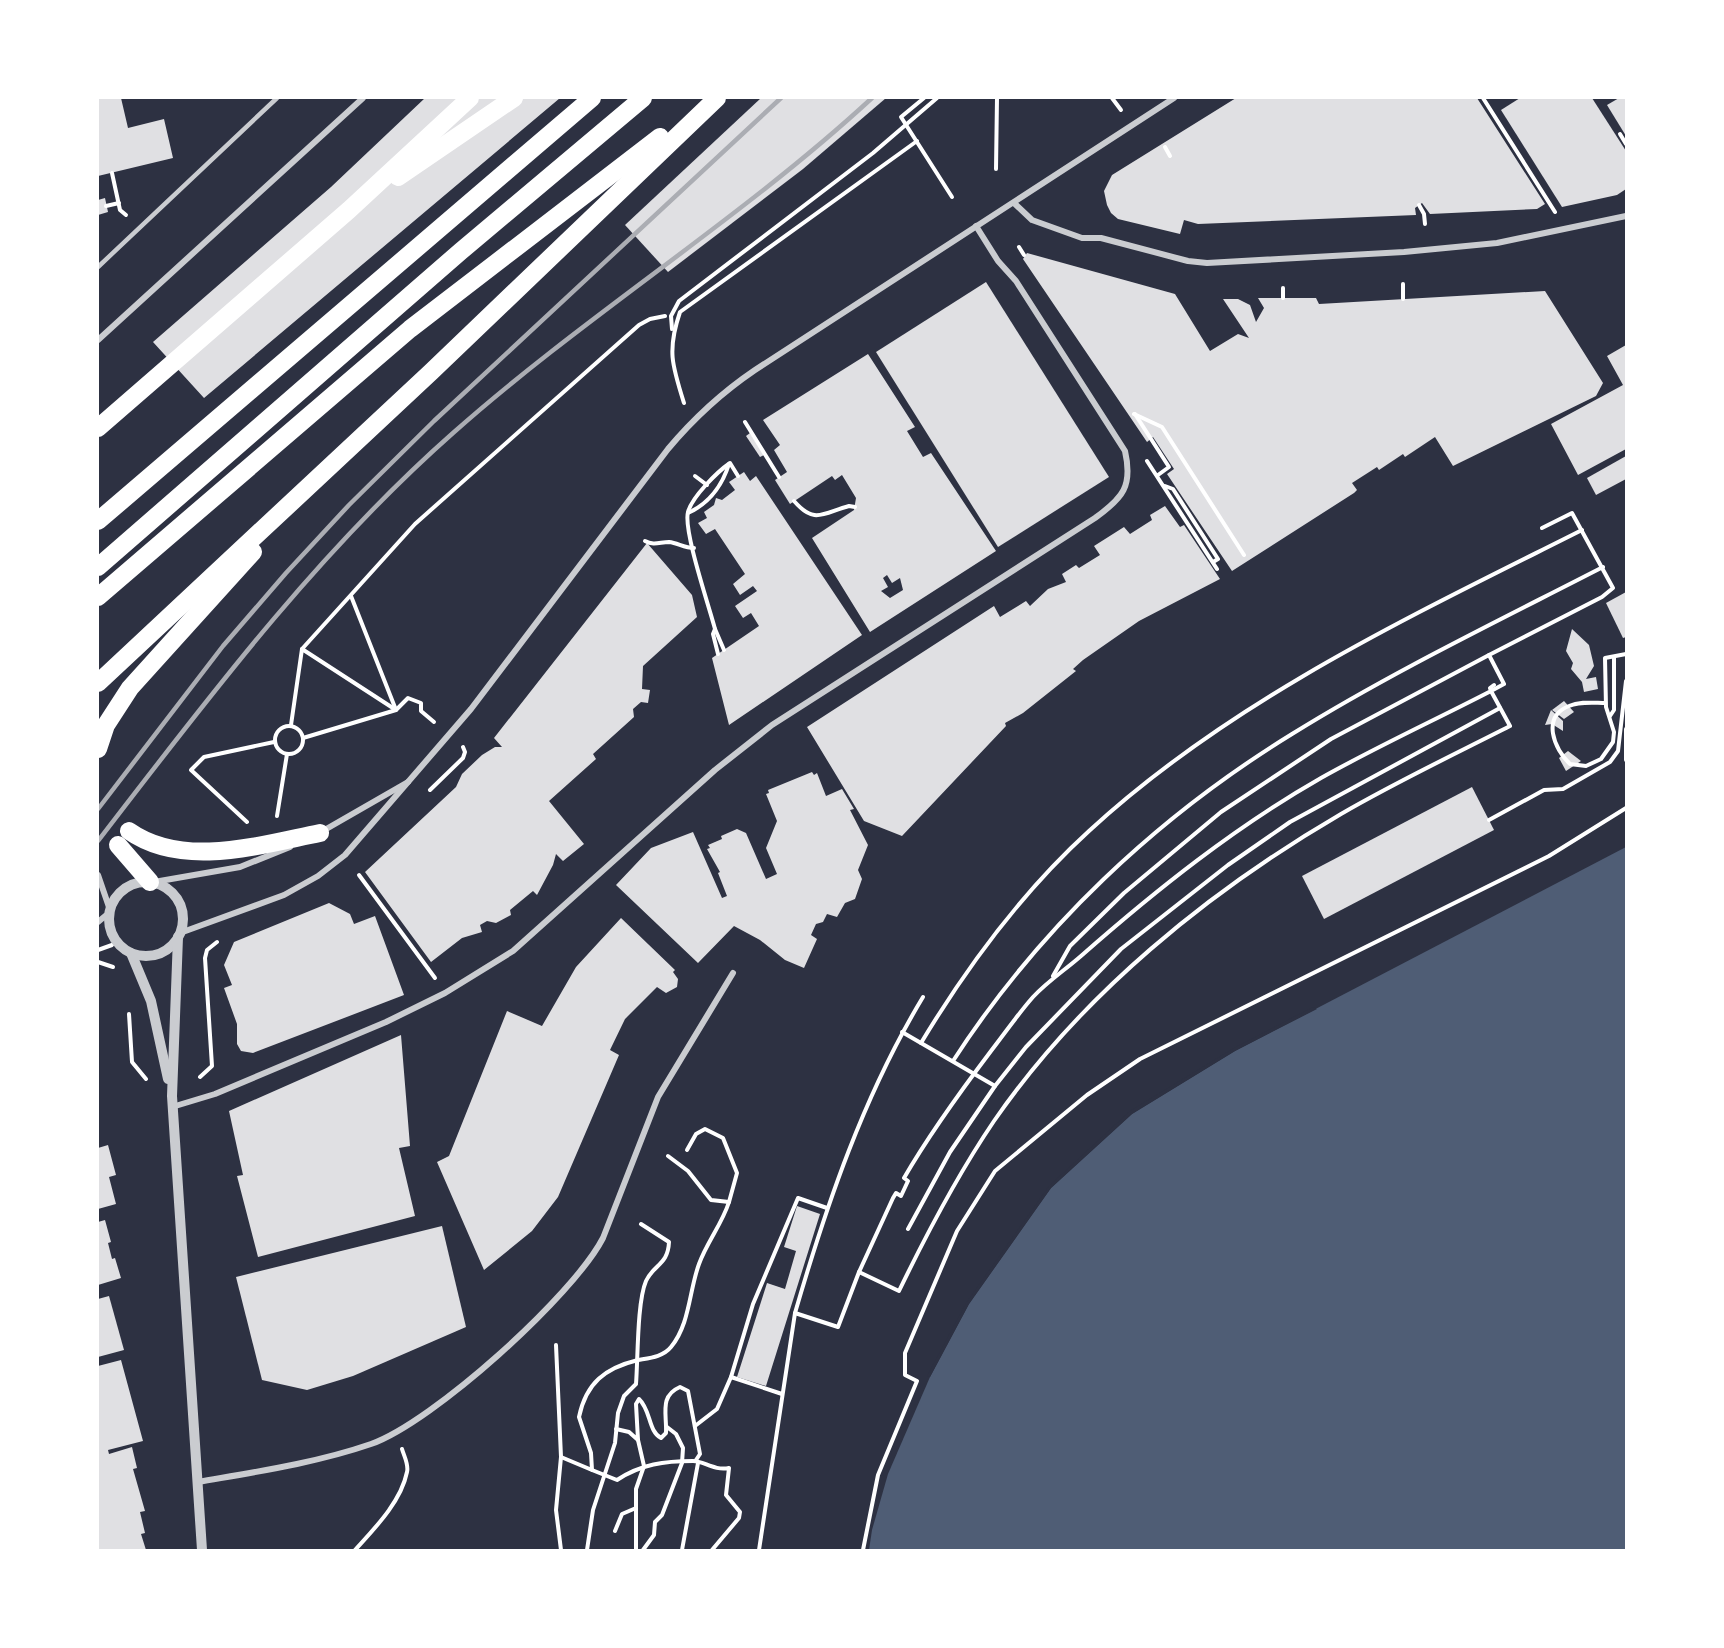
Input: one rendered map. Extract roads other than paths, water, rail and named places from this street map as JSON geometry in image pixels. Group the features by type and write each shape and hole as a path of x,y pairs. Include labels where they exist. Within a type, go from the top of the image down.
{"highway":[{"path":"98,428 350,210 470,98"},
{"path":"350,210 514,98"},
{"path":"98,521 592,98"},
{"path":"98,567 461,251 643,98"},
{"path":"98,597 410,329 627,164 707,98"},
{"path":"98,682 335,462 717,98"},
{"path":"98,749 106,725 130,688 335,462"},
{"path":"152,882 123,838 198,851 269,844 320,833"}],"street":[{"path":"98,340 363,98"},
{"path":"98,875 110,911 112,934 118,944 142,955 158,954 171,945 179,935 284,895 318,876 345,855 414,778 471,709 690,421 730,387 1174,98"},
{"path":"1014,203 1032,220 1082,238 1101,238 1188,261 1257,261 1462,247 1532,237 1626,216"},
{"path":"172,1101 214,1094 386,1022 445,993 513,951 715,770 772,724 1095,518 1120,497 1128,484 1129,468 1125,451 1016,281 998,261 976,226"},
{"path":"98,922 110,911 114,899 128,886 138,882 152,882 240,867 320,833 414,778"},
{"path":"152,882 171,891 182,914 179,935 172,1101 202,1551"},
{"path":"132,952 151,1001 172,1101"},
{"path":"198,1482 320,1458 372,1444 397,1431 436,1405 545,1312 593,1258 658,1097 732,973"}],"lane":[{"path":"98,267 277,98"}],"water":[{"path":"1626,847 1626,1550 869,1550 872,1530 888,1474 930,1377 969,1304 1051,1188 1132,1114 1235,1051"}],"railway":[{"path":"98,809 223,646 349,505 434,421 781,98"},
{"path":"98,841 266,628 310,577 403,479 504,389 770,185 872,98"}]}
